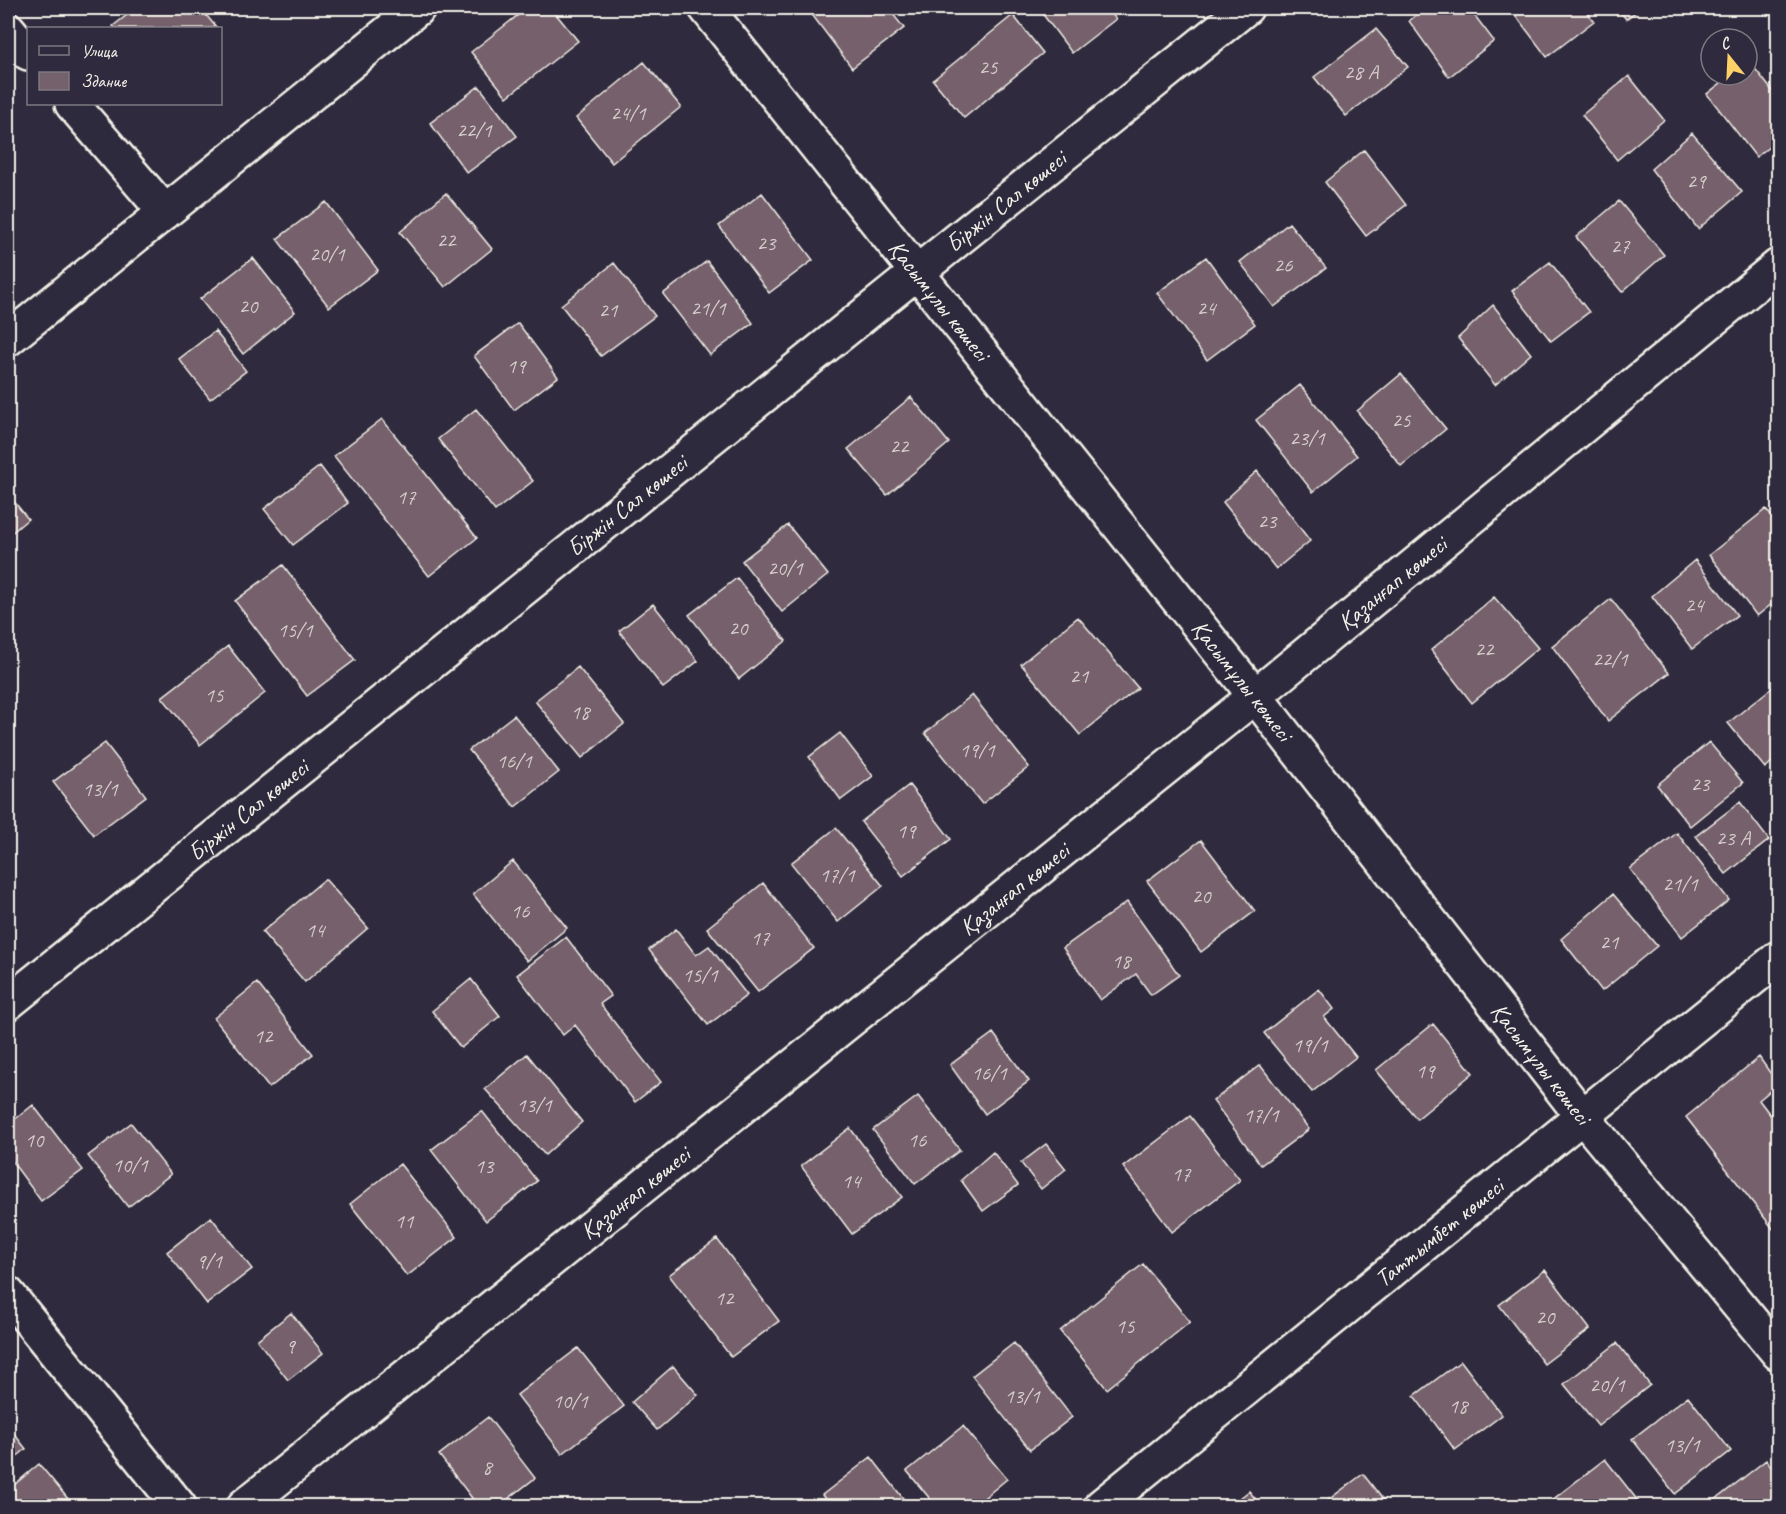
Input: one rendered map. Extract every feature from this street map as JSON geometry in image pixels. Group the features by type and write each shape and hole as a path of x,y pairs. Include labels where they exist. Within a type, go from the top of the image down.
{"street":[{"path":"8,339 418,8"},
{"name":"Қасымұлы көшесі","path":"706,8 1255,696 1582,1116 1779,1353"},
{"name":"Біржін Сал көшесі","path":"8,1003 1246,8"},
{"path":"8,29 27,52"},
{"path":"73,105 165,212"},
{"name":"Қазанғап көшесі","path":"244,1506 1255,696 1779,266"},
{"name":"Таттымбет көшесі","path":"1101,1506 1779,958"},
{"path":"8,1294 179,1506"}],"building":[{"path":"136,8 200,8 216,27 114,27"},
{"path":"527,8 551,8 578,41 507,97 471,52"},
{"path":"817,8 888,8 904,28 852,68 810,12"},
{"path":"1038,8 1107,8 1116,19 1072,53"},
{"path":"1425,8 1469,8 1494,41 1449,77 1409,21"},
{"path":"1510,8 1583,8 1594,21 1547,57"},
{"path":"1617,8 1641,8 1626,19"},
{"path":"1013,15 1043,53 964,118 933,80"},
{"path":"1376,29 1408,67 1346,116 1314,77"},
{"path":"644,62 681,107 612,163 576,118"},
{"path":"1759,74 1778,98 1778,140 1756,157 1707,94 1716,87 1759,87"},
{"path":"1629,76 1664,120 1617,160 1582,115"},
{"path":"479,86 517,136 467,173 430,123"},
{"path":"1692,133 1742,192 1698,229 1651,169"},
{"path":"1364,150 1406,205 1366,236 1325,182"},
{"path":"446,193 492,249 445,287 400,232"},
{"path":"762,193 813,260 769,293 719,226"},
{"path":"1619,201 1664,255 1622,292 1576,237"},
{"path":"326,202 378,270 329,307 277,239"},
{"path":"1289,223 1326,268 1274,307 1240,262"},
{"path":"1206,257 1255,324 1207,360 1157,293"},
{"path":"253,258 295,312 243,354 200,299"},
{"path":"707,261 753,323 710,355 663,294"},
{"path":"1550,262 1589,312 1551,341 1512,291"},
{"path":"614,263 655,316 601,356 561,305"},
{"path":"1493,305 1531,354 1495,385 1458,338"},
{"path":"518,323 558,377 514,410 474,356"},
{"path":"215,331 246,371 210,399 179,359"},
{"path":"1401,374 1446,429 1401,466 1357,411"},
{"path":"1300,385 1357,456 1313,492 1256,420"},
{"path":"911,397 949,443 887,495 848,449"},
{"path":"476,409 533,481 495,511 438,439"},
{"path":"382,419 477,538 429,576 334,456"},
{"path":"320,466 348,503 293,545 264,509"},
{"path":"1257,471 1310,541 1276,569 1223,502"},
{"path":"8,494 28,519 8,536"},
{"path":"1766,509 1778,525 1778,599 1757,616 1709,555"},
{"path":"788,525 828,575 782,612 742,561"},
{"path":"1695,560 1737,615 1692,649 1652,596"},
{"path":"283,565 355,660 307,696 235,601"},
{"path":"737,578 786,641 739,679 689,615"},
{"path":"1494,597 1538,648 1472,703 1431,650"},
{"path":"1611,599 1669,673 1608,721 1552,646"},
{"path":"653,604 698,661 663,688 619,631"},
{"path":"1078,617 1138,688 1080,735 1021,664"},
{"path":"228,646 265,693 200,745 162,697"},
{"path":"578,667 624,724 582,758 535,701"},
{"path":"1774,686 1778,692 1778,757 1765,768 1728,723"},
{"path":"972,695 1029,767 982,804 925,733"},
{"path":"514,715 559,772 515,807 469,750"},
{"path":"840,733 873,776 841,800 809,757"},
{"path":"1709,742 1743,783 1690,826 1657,785"},
{"path":"105,743 146,796 94,835 53,782"},
{"path":"909,785 951,839 903,876 861,822"},
{"path":"1740,802 1769,840 1726,874 1696,836"},
{"path":"836,828 883,886 838,922 791,863"},
{"path":"1677,833 1729,900 1682,937 1630,869"},
{"path":"1201,840 1255,911 1201,952 1147,881"},
{"path":"513,861 567,928 527,961 473,894"},
{"path":"325,879 368,928 305,982 262,932"},
{"path":"763,883 814,948 758,992 707,928"},
{"path":"1613,894 1657,946 1602,991 1561,939"},
{"path":"1127,902 1179,975 1151,995 1136,974 1100,1000 1063,948"},
{"path":"676,929 696,955 709,946 747,995 708,1025 649,950"},
{"path":"566,937 611,996 600,1004 661,1082 635,1102 575,1025 563,1035 517,975"},
{"path":"471,979 500,1016 461,1048 432,1011"},
{"path":"257,983 313,1054 269,1088 214,1018"},
{"path":"1319,989 1334,1009 1324,1017 1356,1057 1312,1092 1264,1033"},
{"path":"1433,1024 1473,1073 1417,1119 1376,1070"},
{"path":"993,1033 1029,1081 985,1114 950,1065"},
{"path":"527,1054 582,1122 545,1155 485,1089"},
{"path":"1759,1057 1778,1084 1759,1100 1778,1125 1778,1235 1686,1117"},
{"path":"1260,1065 1309,1129 1261,1165 1213,1101"},
{"path":"918,1096 960,1150 915,1184 873,1130"},
{"path":"33,1105 83,1170 41,1201 8,1156 8,1125"},
{"path":"482,1111 537,1181 486,1221 431,1150"},
{"path":"1190,1116 1240,1180 1172,1232 1123,1167"},
{"path":"131,1123 171,1174 128,1207 88,1156"},
{"path":"850,1128 902,1197 852,1234 801,1166"},
{"path":"1046,1144 1066,1169 1041,1189 1021,1163"},
{"path":"993,1152 1018,1185 983,1211 961,1180"},
{"path":"400,1164 457,1237 407,1276 350,1204"},
{"path":"211,1217 252,1269 207,1304 167,1252"},
{"path":"717,1239 779,1321 731,1357 669,1275"},
{"path":"1143,1264 1190,1322 1107,1389 1060,1331"},
{"path":"1545,1270 1590,1329 1544,1364 1499,1305"},
{"path":"291,1313 323,1353 288,1380 257,1340"},
{"path":"1014,1343 1072,1417 1030,1450 972,1376"},
{"path":"1617,1343 1650,1385 1598,1426 1564,1384"},
{"path":"578,1348 624,1406 562,1454 517,1395"},
{"path":"1461,1361 1502,1415 1455,1450 1414,1396"},
{"path":"673,1366 698,1395 657,1430 632,1402"},
{"path":"1688,1396 1731,1451 1675,1494 1632,1439"},
{"path":"488,1417 535,1478 499,1506 478,1506 439,1455"},
{"path":"8,1426 26,1449 8,1464"},
{"path":"963,1426 1007,1479 974,1506 936,1506 907,1471"},
{"path":"871,1457 909,1506 831,1506 822,1495"},
{"path":"1605,1459 1642,1506 1555,1506 1551,1501"},
{"path":"1766,1460 1778,1476 1778,1506 1711,1506 1710,1504"},
{"path":"39,1464 74,1506 8,1506 8,1490"},
{"path":"1363,1474 1388,1506 1320,1506"},
{"path":"1249,1491 1261,1506 1230,1506"}]}
